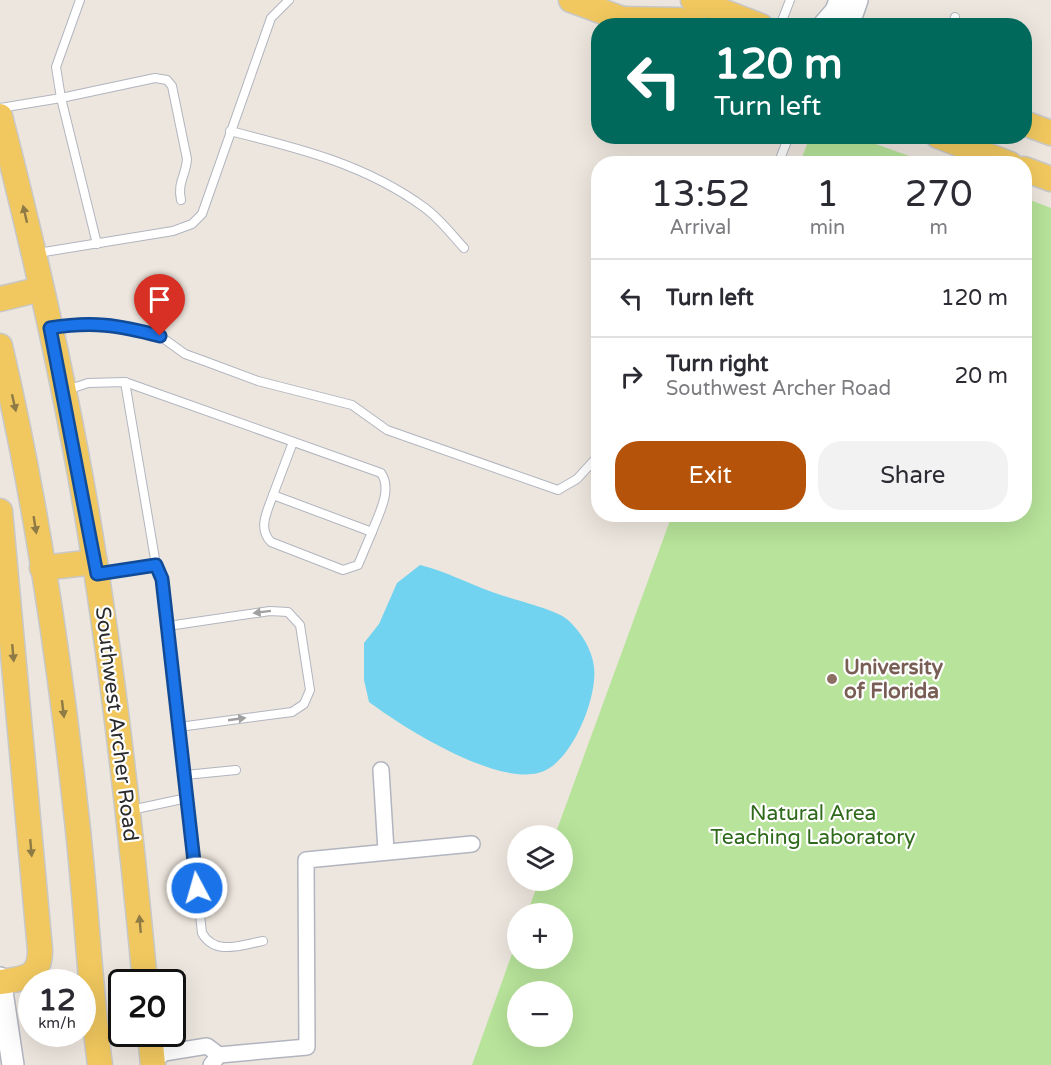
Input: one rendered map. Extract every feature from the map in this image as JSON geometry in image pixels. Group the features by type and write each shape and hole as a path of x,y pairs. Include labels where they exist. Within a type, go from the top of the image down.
{"main road":[{"path":"571,0 620,18"},
{"path":"693,0 727,9 745,18"},
{"name":"Southwest Archer Road","path":"0,116 50,328 96,568 129,811 144,969"},
{"path":"959,144 989,156"},
{"path":"1032,172 1051,179"},
{"path":"0,299 41,289"},
{"path":"0,346 20,429 42,568 76,813 100,1065"},
{"path":"0,512 40,950 40,961 34,973 22,979 0,981"},
{"path":"42,568 96,568"},
{"path":"149,1065 150,1047"}],"street":[{"path":"832,18 842,2"},
{"path":"842,2 846,18"},
{"path":"381,770 386,851"},
{"path":"149,1065 164,1053 207,1046 215,1060 307,1047 306,860 472,844"},
{"path":"0,981 8,1050"}],"lane":[{"path":"80,0 56,67 61,98 98,244"},
{"path":"34,254 173,231 192,224 202,214 271,18 289,0"},
{"path":"783,18 790,0"},
{"path":"0,108 61,98 154,78 167,80 172,86 187,159 187,167 179,180 181,200"},
{"path":"230,131 321,154 393,186 428,210 464,248"},
{"path":"50,328 85,322 116,324 160,336 185,354 258,381 352,405 387,430 558,490 577,479 591,464"},
{"path":"63,392 88,383 125,382 381,473 386,480 387,489 358,565 343,570 271,542 266,537 264,520 293,442"},
{"path":"125,382 156,565 162,579 202,933 206,942 217,947 263,941"},
{"path":"273,495 372,532"},
{"path":"96,568 156,565"},
{"path":"168,626 270,611 288,612 300,625 310,690 304,705 292,712 179,728"},
{"path":"185,775 236,770"},
{"path":"129,811 187,798"}],"green space":[{"path":"807,144 876,144 909,156 803,156"},
{"name":"Natural Area Teaching Laboratory","path":"1032,201 1051,208 1051,1065 472,1065 507,968 573,969 573,903 531,903 535,891 573,891 573,825 559,825 669,522 1032,522"}],"water":[{"path":"420,565 554,612 568,620 581,635 591,654 594,667 592,695 580,729 561,758 550,768 538,773 519,774 474,762 426,739 369,702 364,680 364,643 379,624 397,583"}],"place":[{"name":"University of Florida","path":"832,679"}],"route":[{"path":"160,336 116,324 85,322 50,328 70,422 97,574 156,565 162,579 197,888"}]}
